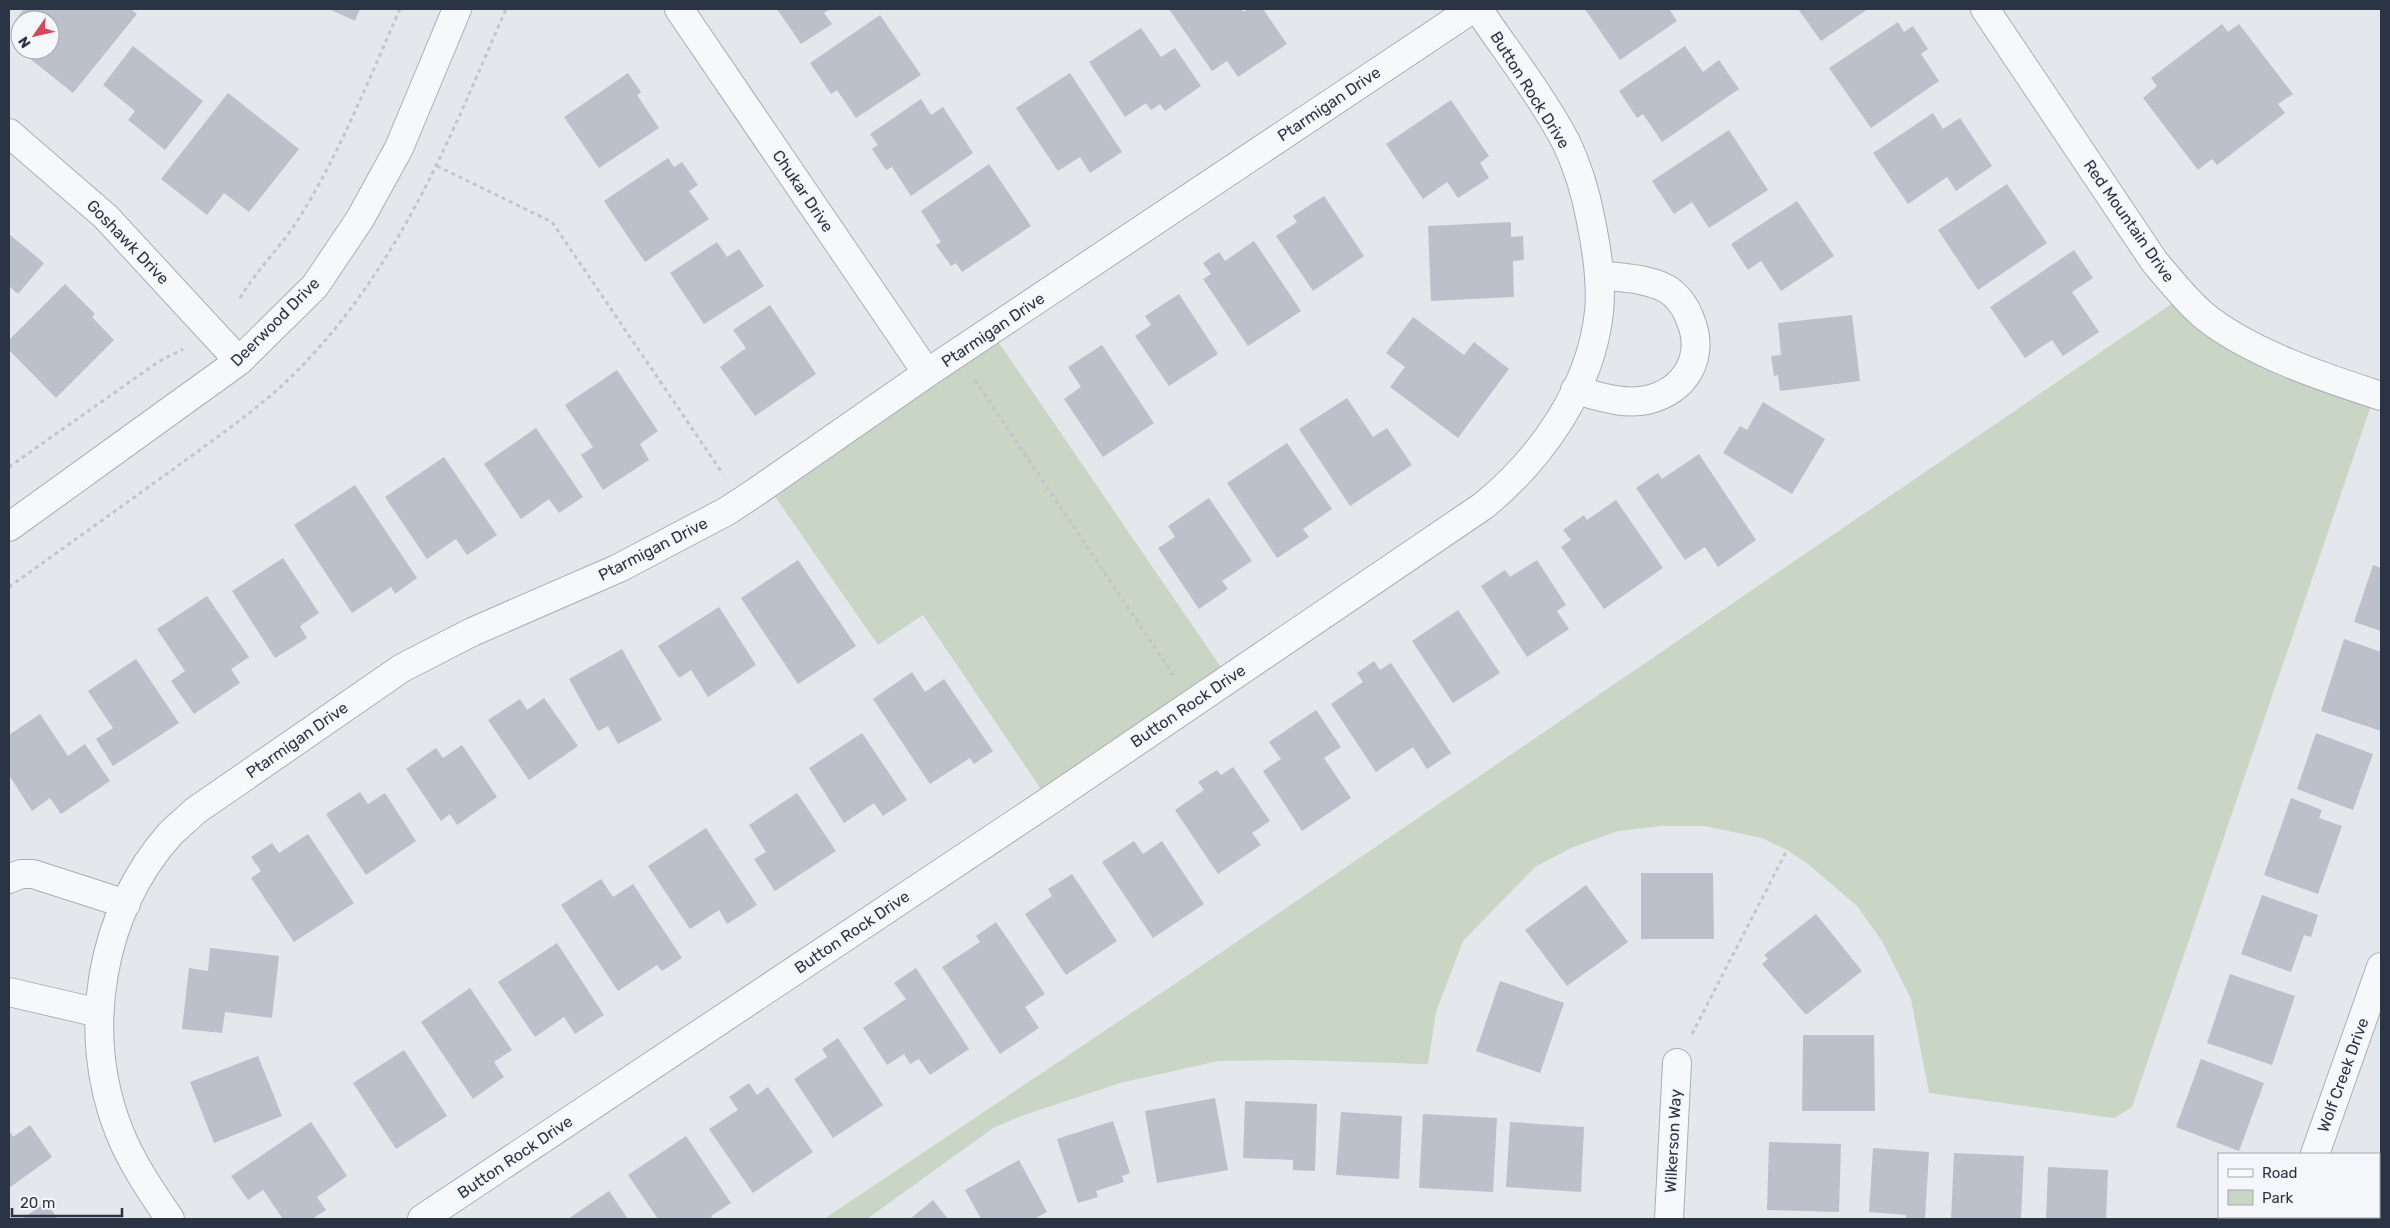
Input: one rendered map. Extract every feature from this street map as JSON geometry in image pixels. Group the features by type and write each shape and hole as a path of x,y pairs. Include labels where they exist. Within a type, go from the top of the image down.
{"street":[{"name":"Deerwood Drive","path":"9,527 239,361 315,286 360,219 399,148 457,9"},
{"name":"Chukar Drive","path":"679,9 927,373"},
{"name":"Ptarmigan Drive","path":"170,1219 135,1165 118,1130 101,1059 99,1013 109,951 126,904 136,882 170,834 195,811 402,668 481,628 619,568 741,502 927,373 1472,9"},
{"name":"Button Rock Drive","path":"422,1219 1193,703 1483,506 1507,486 1528,463 1550,433 1575,390 1594,340 1599,311 1600,275 1588,208 1578,170 1566,142 1478,9"},
{"name":"Red Mountain Drive","path":"1984,9 2154,260 2183,296 2204,315 2256,348 2381,396"},
{"name":"Goshawk Drive","path":"9,133 106,217 239,361"},
{"path":"1575,390 1616,400 1645,400 1676,387 1687,375 1694,360 1696,350 1693,326 1686,309 1669,290 1644,280 1600,275"},
{"path":"9,879 21,874 32,874 126,904"},
{"name":"Wolf Creek Drive","path":"2315,1153 2381,968"},
{"path":"9,992 99,1013"},
{"name":"Wilkerson Way","path":"1670,1219 1677,1064"}],"path":[{"path":"240,298 253,276 300,218 330,164 400,9"},
{"path":"438,166 552,222 741,502"},
{"path":"9,467 158,362 184,349"},
{"path":"957,353 1193,703"},
{"path":"1677,1064 1787,850"}],"green space":[{"path":"2183,296 2375,394 2132,1107 2114,1118 1929,1093 1911,999 1882,941 1857,906 1808,864 1787,850 1762,838 1704,826 1661,826 1618,831 1573,847 1535,867 1463,941 1436,1012 1428,1064 1295,1060 1218,1061 1120,1083 1021,1116 993,1128 867,1219 824,1219 1185,977"},
{"path":"991,331 1229,679 1049,801 923,615 878,645 767,485"}],"building":[{"path":"131,9 137,14 73,93 32,60 60,60 60,10 23,10"},
{"path":"329,9 360,9 355,21"},
{"path":"777,9 830,9 824,13 832,24 801,44"},
{"path":"1169,9 1241,9 1244,12 1248,9 1263,9 1287,44 1238,77 1227,61 1212,71"},
{"path":"1585,9 1669,9 1677,21 1620,60"},
{"path":"1798,9 1868,9 1821,41"},
{"path":"880,15 921,75 856,118 837,90 831,94 810,63"},
{"path":"1898,22 1904,32 1913,26 1928,49 1921,54 1939,81 1871,128 1829,68"},
{"path":"2222,24 2228,32 2239,24 2293,94 2278,104 2285,113 2217,165 2212,159 2198,170 2143,98 2157,86 2151,78"},
{"path":"1141,28 1161,57 1175,48 1201,86 1165,111 1160,104 1151,110 1146,103 1125,117 1089,62"},
{"path":"133,46 203,101 165,150 128,120 135,111 103,85"},
{"path":"1685,46 1703,72 1719,60 1739,89 1662,142 1643,114 1637,118 1619,91"},
{"path":"628,73 641,92 637,95 659,128 599,168 564,117"},
{"path":"1070,73 1122,152 1090,173 1080,157 1058,171 1016,108"},
{"path":"228,93 299,149 249,212 224,193 207,215 161,179"},
{"path":"921,99 931,115 943,107 973,153 911,196 892,167 886,170 872,149 878,145 870,134"},
{"path":"1451,100 1489,156 1480,163 1489,178 1458,198 1447,182 1423,199 1386,144"},
{"path":"1933,113 1943,129 1960,118 1992,166 1956,191 1947,177 1908,204 1873,153"},
{"path":"1729,130 1768,190 1709,228 1692,202 1674,214 1652,181"},
{"path":"668,158 674,167 682,162 698,185 689,191 709,219 645,262 604,201"},
{"path":"989,164 1031,226 962,272 956,263 951,266 936,245 941,242 921,211"},
{"path":"2007,184 2047,243 1978,290 1938,230"},
{"path":"1324,196 1364,256 1313,291 1276,236 1297,222 1293,216"},
{"path":"1797,201 1834,256 1781,291 1761,261 1748,270 1731,244"},
{"path":"1511,222 1511,237 1523,236 1524,260 1513,261 1514,297 1431,301 1428,226"},
{"path":"9,234 44,263 18,294 9,286"},
{"path":"1254,241 1301,311 1248,346 1203,279 1211,274 1203,263 1219,252 1225,261"},
{"path":"717,242 727,257 739,249 764,286 704,324 670,273"},
{"path":"2074,250 2093,278 2072,292 2099,332 2063,356 2052,340 2025,358 1990,307"},
{"path":"65,284 95,314 92,317 114,340 56,398 9,350 9,340"},
{"path":"1179,294 1218,354 1169,386 1135,336 1151,325 1145,316"},
{"path":"770,305 816,374 755,416 720,367 746,348 733,330"},
{"path":"1852,315 1860,381 1780,391 1778,375 1774,376 1771,356 1781,355 1778,323"},
{"path":"1413,317 1464,355 1474,342 1509,369 1458,438 1390,387 1405,367 1386,353"},
{"path":"1102,345 1154,423 1103,457 1064,399 1081,387 1068,367"},
{"path":"617,370 658,431 640,444 649,460 603,490 581,455 593,447 565,405"},
{"path":"1347,398 1373,437 1387,428 1412,465 1350,506 1299,429"},
{"path":"1763,402 1825,439 1792,494 1723,453 1740,426 1747,430"},
{"path":"536,428 583,497 559,513 549,499 521,519 484,464"},
{"path":"1287,443 1332,509 1303,529 1309,537 1277,558 1227,483"},
{"path":"1699,454 1756,540 1718,567 1705,547 1685,560 1636,488 1658,473 1662,479"},
{"path":"444,457 497,535 467,555 456,539 427,559 385,497"},
{"path":"355,485 417,578 395,594 391,587 352,613 294,525"},
{"path":"1209,498 1252,561 1222,581 1228,589 1199,609 1158,548 1175,537 1168,526"},
{"path":"1616,500 1663,568 1604,609 1561,547 1571,540 1563,530 1584,515 1587,520"},
{"path":"283,558 319,613 300,626 307,638 275,658 232,591"},
{"path":"798,560 856,646 798,684 741,598"},
{"path":"1537,560 1566,605 1557,611 1569,629 1527,657 1481,586 1505,570 1510,577"},
{"path":"2373,565 2381,568 2381,631 2354,622"},
{"path":"207,596 249,657 231,669 240,683 194,714 171,681 185,671 157,629"},
{"path":"719,607 756,665 708,697 691,670 679,678 658,646"},
{"path":"1458,610 1500,673 1453,703 1412,641"},
{"path":"2344,639 2381,652 2381,731 2321,711"},
{"path":"622,649 662,720 618,744 608,726 598,731 569,679"},
{"path":"136,659 179,723 113,766 96,739 113,728 88,691"},
{"path":"1374,661 1380,670 1391,663 1451,753 1427,769 1413,747 1376,772 1331,704 1363,682 1357,673"},
{"path":"912,672 925,692 944,679 993,751 974,764 970,758 930,784 873,699"},
{"path":"544,698 578,746 529,780 488,720 520,699 527,710"},
{"path":"1316,710 1341,747 1324,758 1351,798 1302,831 1263,771 1281,759 1269,742"},
{"path":"40,714 68,756 85,744 110,781 61,814 50,798 32,811 9,775 9,735"},
{"path":"862,733 907,800 883,816 874,803 844,823 809,768"},
{"path":"2316,733 2373,754 2353,810 2297,789"},
{"path":"462,745 497,797 457,825 450,814 441,821 406,769 436,748 443,758"},
{"path":"1233,767 1270,821 1252,833 1261,845 1218,874 1175,810 1204,790 1198,782 1217,770 1221,775"},
{"path":"360,792 368,804 385,793 416,841 366,875 326,814"},
{"path":"797,793 836,851 775,891 754,859 766,852 749,825"},
{"path":"2291,798 2322,810 2319,818 2342,826 2318,894 2264,875"},
{"path":"706,828 757,905 727,924 719,910 690,929 648,866"},
{"path":"308,834 354,903 294,942 251,878 261,871 251,857 272,843 279,853"},
{"path":"1134,841 1143,854 1162,841 1204,904 1153,938 1102,862"},
{"path":"1641,873 1713,873 1714,939 1641,939"},
{"path":"1072,874 1117,941 1066,975 1025,914 1052,896 1048,889"},
{"path":"601,879 613,897 633,884 682,958 662,971 657,965 618,991 561,905"},
{"path":"1586,885 1628,942 1567,986 1525,930"},
{"path":"2262,895 2318,915 2311,937 2304,935 2291,972 2241,954"},
{"path":"1816,914 1862,971 1806,1015 1762,964 1768,959 1764,955"},
{"path":"996,922 1045,994 1025,1007 1039,1028 1000,1054 942,967 980,942 976,936"},
{"path":"557,943 604,1015 575,1034 564,1017 535,1037 498,982"},
{"path":"210,948 279,956 272,1018 225,1012 222,1033 182,1029 189,968 208,971"},
{"path":"916,968 969,1049 930,1075 919,1059 910,1064 904,1054 887,1065 863,1028 906,999 894,983"},
{"path":"2230,974 2295,996 2272,1065 2207,1043"},
{"path":"1500,981 1564,1003 1540,1073 1476,1051"},
{"path":"470,988 512,1050 494,1062 504,1077 473,1099 421,1022"},
{"path":"1803,1035 1874,1035 1875,1111 1802,1111"},
{"path":"838,1038 883,1105 833,1138 794,1079 827,1057 822,1049"},
{"path":"404,1050 447,1116 396,1149 353,1083"},
{"path":"258,1056 282,1116 214,1143 190,1082"},
{"path":"2201,1059 2264,1083 2239,1151 2176,1127"},
{"path":"749,1083 757,1095 768,1087 813,1152 753,1193 709,1129 738,1110 729,1097"},
{"path":"1215,1098 1228,1170 1157,1183 1145,1111"},
{"path":"1245,1101 1317,1104 1315,1171 1293,1170 1293,1160 1243,1158"},
{"path":"1341,1112 1402,1116 1399,1179 1336,1175"},
{"path":"1423,1114 1497,1118 1493,1192 1419,1188"},
{"path":"1113,1121 1130,1173 1122,1176 1124,1182 1096,1191 1098,1197 1078,1203 1057,1139"},
{"path":"311,1122 347,1176 317,1197 326,1210 312,1219 283,1219 263,1190 248,1200 231,1176"},
{"path":"1510,1122 1584,1127 1581,1192 1506,1187"},
{"path":"30,1125 52,1157 9,1188 9,1130 13,1137"},
{"path":"686,1136 731,1203 711,1216 714,1219 658,1219 628,1175"},
{"path":"1769,1142 1841,1144 1839,1212 1767,1210"},
{"path":"1873,1148 1929,1152 1925,1219 1906,1219 1906,1215 1869,1212"},
{"path":"1954,1153 2024,1156 2021,1219 1951,1219"},
{"path":"1019,1160 1047,1212 1034,1219 981,1219 965,1190"},
{"path":"2048,1167 2108,1170 2106,1219 2046,1219"},
{"path":"609,1191 628,1219 568,1219"},
{"path":"933,1200 948,1219 910,1219"},
{"path":"46,1202 58,1219 22,1219"}]}
